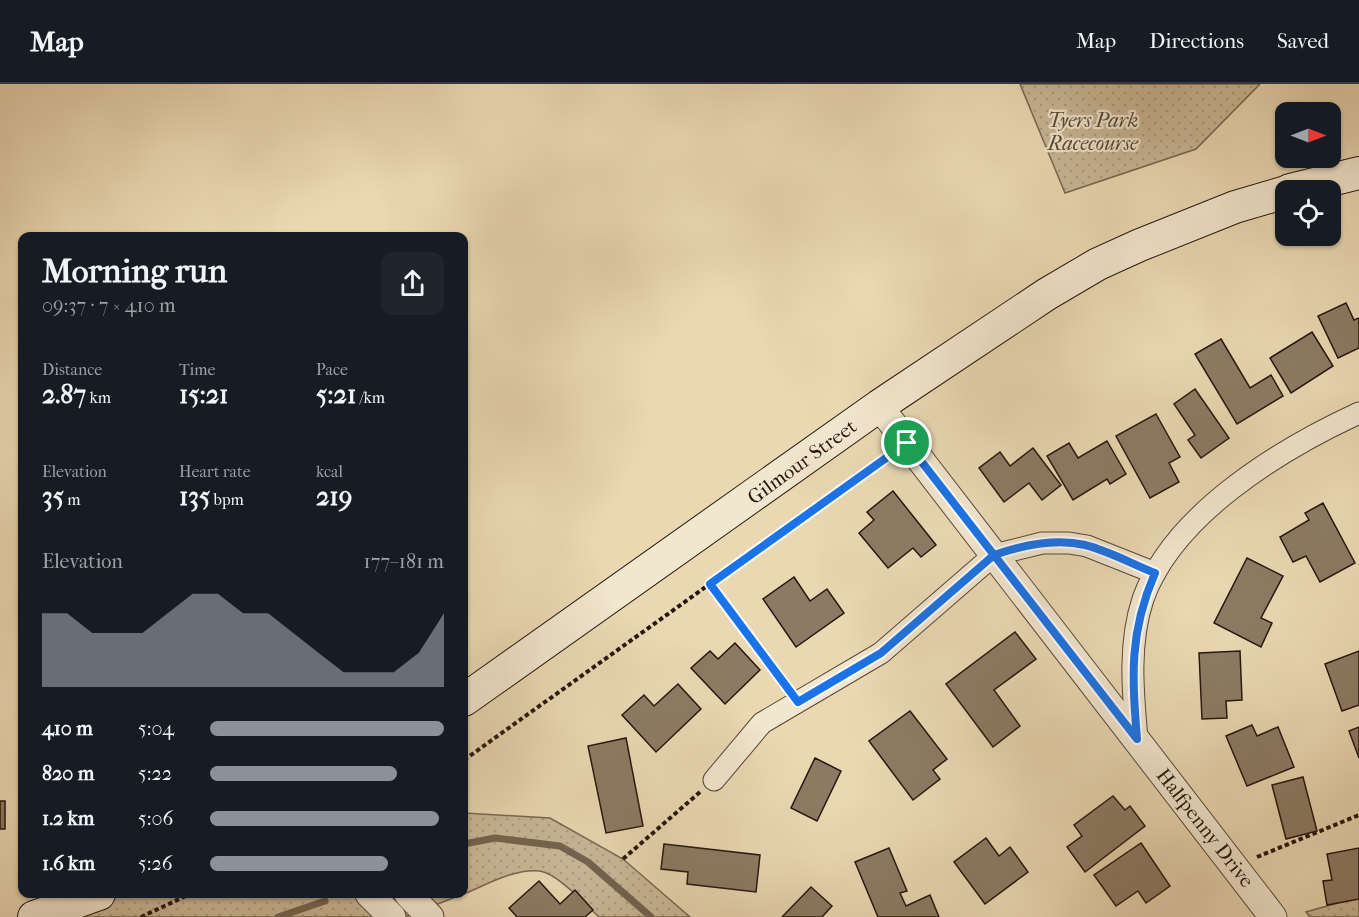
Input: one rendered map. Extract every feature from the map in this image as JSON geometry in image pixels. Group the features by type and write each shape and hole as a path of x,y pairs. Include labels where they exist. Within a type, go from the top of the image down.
{"main road":[{"path":"1331,180 1359,173"},
{"name":"Gilmour Street","path":"468,697 879,406 1047,294 1098,264 1235,207 1275,195"},
{"path":"34,917 88,898"}],"street":[{"name":"Halfpenny Drive","path":"879,406 1273,917"},
{"path":"1137,739 1132,657 1136,629 1143,600 1155,573 1171,548 1242,482 1294,446 1359,413"},
{"path":"714,780 762,723 881,653 994,555 1042,543 1069,543 1087,546 1155,573"},
{"path":"373,898 392,917"},
{"path":"412,898 430,917"}],"path":[{"path":"468,757 907,443"},
{"path":"710,584 798,702"},
{"path":"623,859 714,780"},
{"path":"1234,867 1359,815"},
{"path":"141,917 181,898"}],"green space":[{"name":"Tyers Park Racecourse","path":"1020,84 1260,84 1196,149 1065,193"},
{"path":"468,813 550,818 623,859 690,917 599,917 563,883 540,871 521,872 468,892"},
{"path":"1359,897 1359,917 1310,917 1306,912"},
{"path":"88,898 453,898 405,917 34,917"}],"building":[{"path":"1346,303 1354,320 1359,318 1359,348 1338,358 1318,316"},
{"path":"1312,332 1333,366 1291,393 1270,358"},
{"path":"1221,339 1250,388 1271,375 1283,396 1237,424 1195,354"},
{"path":"1195,389 1229,438 1201,458 1188,440 1195,435 1174,404"},
{"path":"1156,414 1180,457 1169,463 1179,482 1150,498 1116,436"},
{"path":"1107,441 1126,474 1110,484 1107,479 1073,500 1047,456 1069,443 1078,458"},
{"path":"1033,448 1061,485 1042,500 1029,483 1004,502 979,468 1000,452 1010,466"},
{"path":"893,491 936,545 921,557 913,548 888,568 859,533 874,520 867,512"},
{"path":"1323,503 1355,563 1320,582 1306,556 1293,562 1280,537 1309,520 1305,513"},
{"path":"1247,558 1283,576 1261,618 1272,623 1261,647 1214,623"},
{"path":"794,577 810,601 827,589 844,613 796,647 763,599"},
{"path":"1015,632 1036,659 994,690 1020,726 993,747 946,684"},
{"path":"735,643 760,670 725,704 691,668 710,651 718,659"},
{"path":"1240,651 1242,700 1226,701 1227,718 1202,719 1199,653"},
{"path":"1359,651 1359,705 1342,711 1325,664"},
{"path":"678,684 701,709 656,752 622,715 644,695 654,706"},
{"path":"910,711 947,759 933,770 940,779 913,800 869,741"},
{"path":"1252,725 1257,736 1278,727 1294,767 1247,786 1226,736"},
{"path":"1359,727 1359,758 1349,731"},
{"path":"626,738 643,826 606,833 588,746"},
{"path":"815,758 841,771 817,821 791,808"},
{"path":"1303,777 1317,831 1286,839 1272,785"},
{"path":"1113,796 1125,810 1130,806 1145,826 1085,872 1067,847 1082,836 1074,825"},
{"path":"0,801 5,801 5,829 0,829"},
{"path":"986,838 999,856 1010,847 1028,872 985,904 954,862"},
{"path":"1141,843 1170,886 1146,903 1138,891 1116,906 1094,875"},
{"path":"664,844 760,855 756,892 687,884 688,872 661,869"},
{"path":"889,848 907,891 900,893 906,906 930,895 939,917 878,917 855,862"},
{"path":"1359,848 1359,899 1327,905 1323,881 1332,880 1327,854"},
{"path":"539,881 560,904 575,890 593,910 585,917 517,917 509,908"},
{"path":"811,887 832,906 822,917 782,917"}],"waterway":[{"path":"468,843 495,838 560,846 588,862 651,917"},
{"path":"278,917 325,901"}],"route":[{"path":"907,443 710,584 798,702 881,653 994,555 1137,739 1132,657 1143,600 1155,573 1102,551 1069,543 1056,542 1023,546 994,555 907,443"}]}
